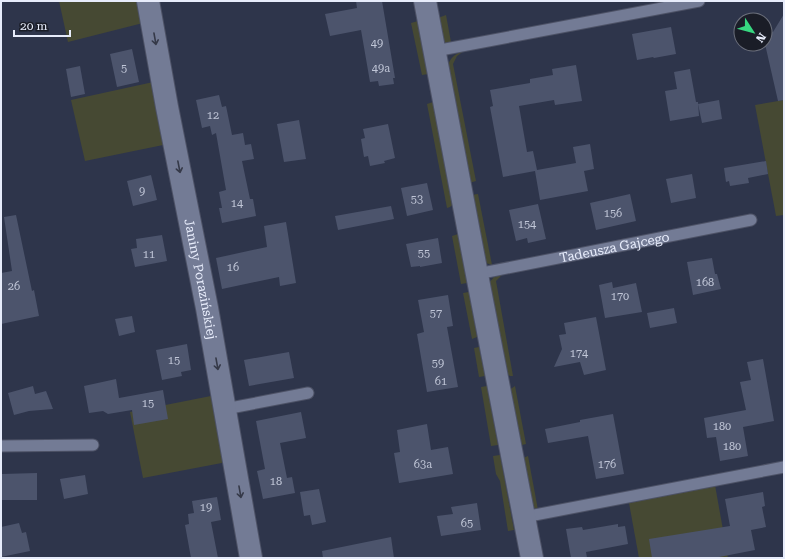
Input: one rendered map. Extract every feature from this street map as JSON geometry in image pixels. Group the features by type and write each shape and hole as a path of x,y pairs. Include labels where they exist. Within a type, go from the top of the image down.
{"street":[{"name":"Janiny Porazińskiej","path":"148,1 167,107 207,308 251,558"},
{"path":"425,1 532,558"}],"lane":[{"path":"435,52 699,1"},
{"name":"Tadeusza Gajcego","path":"477,274 751,220"},
{"path":"225,409 308,393"},
{"path":"1,446 93,445"},
{"path":"524,517 784,467"}],"green space":[{"path":"59,1 143,1 147,22 68,42"},
{"path":"446,15 451,42 443,44 438,18"},
{"path":"418,21 428,74 422,75 411,23"},
{"path":"464,51 457,56 453,64 476,181 469,183 447,68 453,57"},
{"path":"158,81 168,144 85,161 71,100"},
{"path":"784,100 784,215 776,216 755,105"},
{"path":"433,102 452,205 447,208 427,104"},
{"path":"478,194 492,265 486,263 484,259 471,195"},
{"path":"458,234 467,283 461,284 452,236"},
{"path":"504,273 496,281 513,376 507,374 488,284 494,277"},
{"path":"469,292 477,337 472,339 463,293"},
{"path":"479,347 485,376 479,377 474,348"},
{"path":"487,386 498,445 491,446 481,387"},
{"path":"515,386 526,444 522,445 520,444 508,391"},
{"path":"216,395 227,462 143,478 130,412"},
{"path":"500,455 514,530 508,531 500,481 496,474 493,456"},
{"path":"528,456 538,510 533,507 521,459"},
{"path":"715,485 728,558 639,558 629,503"}],"building":[{"path":"356,1 382,1 395,78 393,78 394,84 379,86 378,81 370,82 361,30 330,36 325,14 357,8"},
{"path":"784,14 784,100 778,101 767,52 773,52 773,32"},
{"path":"671,27 676,54 637,60 632,34"},
{"path":"132,49 139,82 117,87 110,54"},
{"path":"576,65 582,101 555,105 554,100 519,106 527,152 533,151 537,170 576,163 573,147 590,144 594,169 584,171 588,191 540,200 535,171 503,177 490,107 493,106 490,90 530,83 530,79 553,75 552,69"},
{"path":"80,66 85,94 71,97 66,69"},
{"path":"690,69 696,102 698,102 699,116 670,121 665,91 677,89 674,72"},
{"path":"219,95 222,107 226,106 232,135 243,133 245,145 251,144 254,159 242,161 250,199 253,199 256,216 222,223 219,208 222,208 219,192 226,190 216,133 212,135 210,126 202,128 196,100"},
{"path":"719,100 722,119 702,123 698,104"},
{"path":"299,120 306,159 284,162 277,124"},
{"path":"388,124 395,158 384,161 385,163 370,166 368,156 364,157 361,139 365,138 363,129"},
{"path":"766,161 768,174 748,178 749,183 730,186 729,181 726,182 724,168"},
{"path":"692,174 696,198 671,203 666,179"},
{"path":"151,175 157,200 133,206 127,181"},
{"path":"427,183 433,210 407,216 401,188"},
{"path":"630,194 636,221 596,230 590,203"},
{"path":"538,204 546,239 528,243 527,238 516,241 509,210"},
{"path":"391,206 394,219 338,230 335,216"},
{"path":"16,215 32,291 34,290 39,316 1,324 1,273 12,271 4,217"},
{"path":"286,222 296,283 280,286 279,277 222,289 216,258 267,247 264,226"},
{"path":"162,235 167,261 135,267 131,249 137,248 136,239"},
{"path":"438,238 442,263 411,267 406,244"},
{"path":"712,258 715,274 717,274 721,289 693,295 687,262"},
{"path":"612,282 613,288 636,283 642,312 605,318 599,285"},
{"path":"448,295 453,326 447,327 458,387 427,392 417,334 424,332 418,300"},
{"path":"674,308 677,323 650,328 647,313"},
{"path":"132,316 135,332 119,336 115,319"},
{"path":"596,317 606,370 584,375 580,362 554,367 562,349 559,335 566,334 564,323"},
{"path":"187,344 191,370 181,372 182,376 162,380 156,350"},
{"path":"289,352 294,378 249,386 244,360"},
{"path":"763,359 774,421 743,427 748,456 720,461 716,437 707,438 704,418 746,410 740,382 751,380 747,362"},
{"path":"116,379 119,398 163,390 168,419 134,425 132,410 108,414 103,411 89,413 84,386"},
{"path":"33,386 35,394 46,391 53,409 29,411 14,415 8,393"},
{"path":"301,412 306,438 280,443 287,478 292,477 295,493 263,499 257,471 265,469 256,421"},
{"path":"613,414 624,474 596,479 588,436 548,443 545,429 580,422 580,420"},
{"path":"427,424 431,450 448,447 453,474 399,483 394,453 400,452 397,430"},
{"path":"37,473 37,500 1,500 2,474"},
{"path":"85,475 88,494 64,499 60,479"},
{"path":"319,489 326,522 312,525 310,515 304,516 300,492"},
{"path":"763,492 765,506 762,507 766,527 751,530 755,550 714,558 652,558 649,539 730,526 725,499"},
{"path":"217,497 221,520 211,522 218,558 191,558 185,525 189,524 188,514 194,513 192,501"},
{"path":"477,503 481,530 441,536 437,516 453,514 451,507"},
{"path":"19,523 22,533 26,532 30,551 1,557 1,527"},
{"path":"618,524 618,527 625,526 628,544 586,552 587,558 571,558 566,529 582,527 583,530"},
{"path":"391,537 394,558 323,558 322,551"}]}
